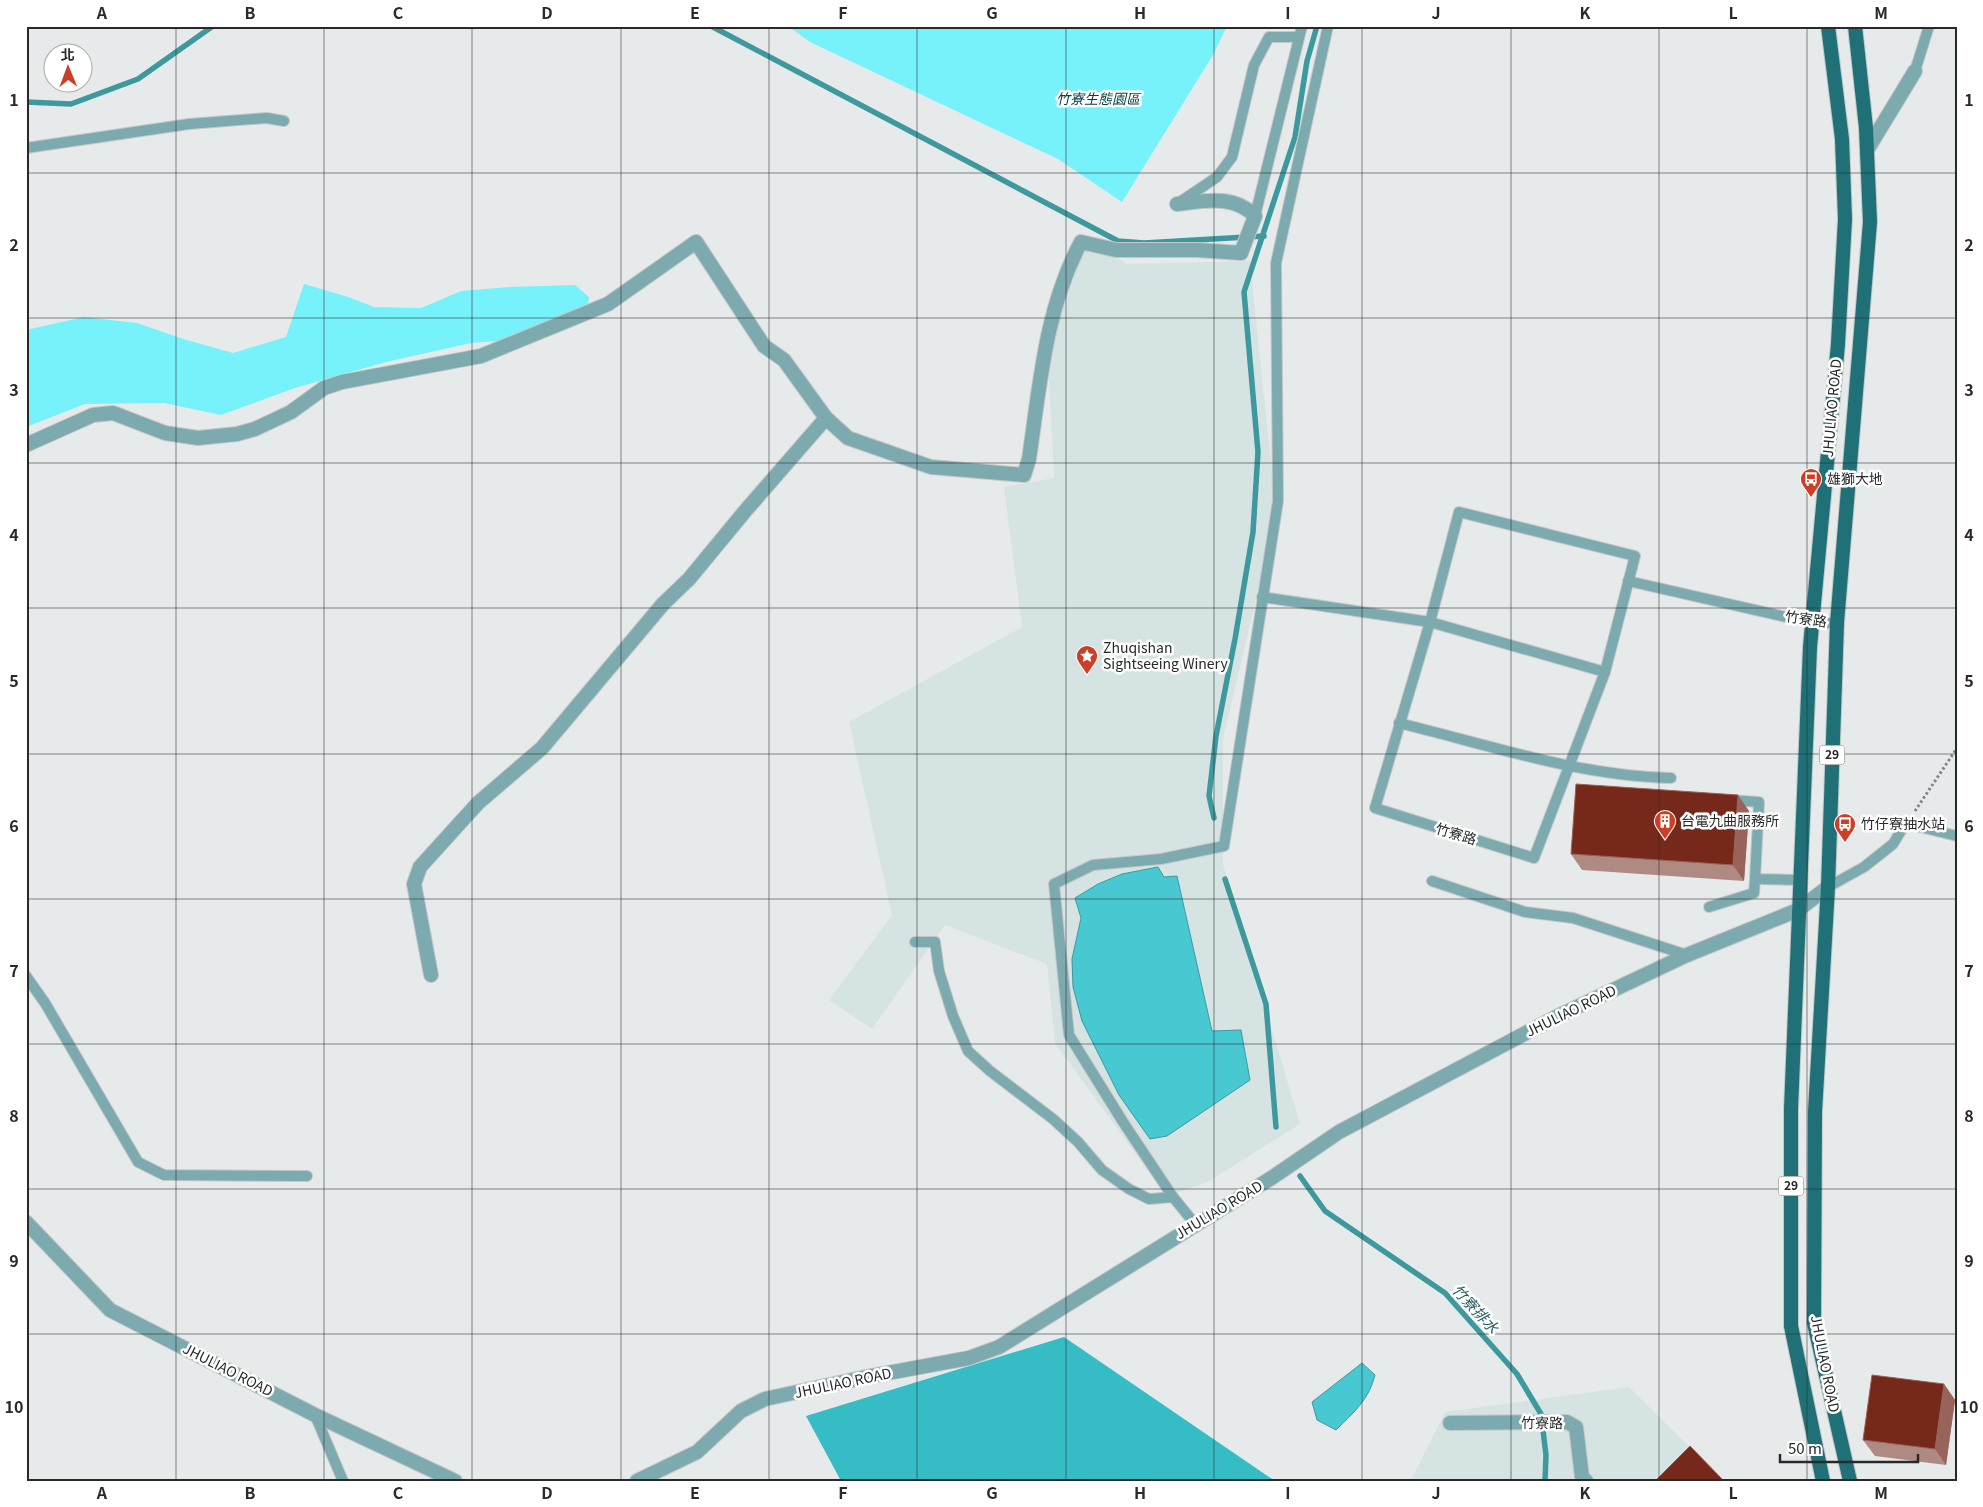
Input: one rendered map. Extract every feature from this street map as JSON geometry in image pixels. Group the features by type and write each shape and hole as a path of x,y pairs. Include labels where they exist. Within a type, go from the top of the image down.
{"main road":[{"name":"JHULIAO ROAD","path":"1823,1481 1791,1326 1791,1109 1798,910 1812,623 1838,344 1845,219 1842,139 1828,26"},
{"name":"JHULIAO ROAD","path":"1850,1481 1814,1323 1815,1112 1828,887 1837,623 1870,222 1867,150 1855,26"}],"street":[{"path":"1867,150 1915,71"},
{"path":"26,445 93,415 113,413 165,433 198,438 237,434 255,429 291,412 324,388 342,382 482,356 608,304 696,242 764,346 784,360 826,418 848,438 931,467 1024,475 1050,324 1066,272 1081,242 1116,250 1196,250 1241,253 1255,216 1245,206 1219,200 1177,204"},
{"path":"431,975 414,884 420,867 478,803 542,748 662,604 689,579 826,418"},
{"name":"JHULIAO ROAD","path":"637,1481 697,1452 741,1411 765,1399 866,1377 969,1358 999,1347 1273,1177 1339,1132 1558,1016 1687,955 1798,910 1828,887"},
{"name":"JHULIAO ROAD","path":"26,1222 110,1310 315,1415 455,1481"},
{"name":"竹寮路","path":"1450,1423 1566,1422 1576,1427 1582,1477 1586,1481"}],"lane":[{"path":"1255,216 1302,26"},
{"path":"1195,1224 1173,1197 1123,1122 1069,1035 1054,884 1093,865 1162,859 1224,846 1278,501 1276,262 1328,26"},
{"path":"1915,71 1930,26"},
{"path":"1177,204 1216,177 1232,157 1254,65 1269,37 1299,38"},
{"path":"26,148 189,124 267,118 284,121"},
{"name":"竹寮路","path":"1459,512 1635,556 1605,672 1534,858 1375,808 1430,622 1459,512"},
{"name":"竹寮路","path":"1628,581 1812,623 1837,623"},
{"path":"1262,597 1430,622 1605,672"},
{"path":"1399,723 1569,766 1636,777 1671,778"},
{"path":"1709,907 1754,893 1759,802 1719,800"},
{"path":"1828,887 1864,867 1893,844 1907,821 1920,827 1957,836"},
{"path":"1755,879 1800,880"},
{"path":"1432,881 1525,912 1573,918 1687,955"},
{"path":"915,942 934,942 939,971 968,1051 990,1071 1053,1119 1078,1142 1102,1170 1129,1189 1149,1199 1173,1197"},
{"path":"26,976 45,1003 138,1162 164,1175 307,1176"},
{"path":"315,1415 343,1481"}],"path":[{"path":"1907,821 1957,748"}],"shaded area":[{"name":"Zhuqishan Sightseeing Winery","path":"1088,240 1127,264 1250,261 1276,514 1223,739 1223,864 1300,1124 1211,1180 1167,1197 1055,1043 1047,964 945,925 872,1029 829,1000 892,915 849,722 1022,627 1004,487 1054,478 1047,339"},
{"path":"1158,867 1164,877 1177,876 1212,1031 1241,1030 1250,1080 1167,1136 1150,1139 1119,1095 1082,1021 1073,987 1072,959 1081,918 1075,898 1098,884 1122,874"},
{"path":"1064,1337 1275,1481 841,1481 806,1416"},
{"path":"1362,1363 1375,1375 1369,1392 1360,1406 1336,1430 1317,1420 1312,1402"},
{"path":"1629,1387 1724,1481 1411,1481 1445,1412"}],"green space":[{"name":"竹寮生態園區","path":"788,26 1227,26 1213,55 1122,202 1058,159 810,42"},
{"path":"304,284 374,307 421,308 461,291 509,287 575,285 589,297 587,313 536,338 471,343 386,362 295,388 221,415 164,403 85,404 26,427 26,330 84,317 137,323 183,339 233,353 286,337"}],"building":[{"name":"台電九曲服務所","path":"1576,784 1738,795 1733,865 1571,854"},
{"path":"1872,1375 1944,1384 1935,1449 1863,1440"},
{"path":"1690,1446 1724,1481 1655,1481"}],"waterway":[{"path":"26,102 71,104 138,79 213,26"},
{"path":"711,26 1118,241 1144,243 1264,236"},
{"path":"1214,818 1209,796 1216,736 1253,532 1258,452 1244,292 1295,137 1307,61 1317,26"},
{"path":"1225,879 1266,1004 1276,1127"},
{"name":"竹寮排水","path":"1300,1176 1325,1211 1445,1293 1517,1374 1541,1414 1546,1455 1545,1481"}],"place":[{"name":"雄獅大地","path":"1811,498"},
{"name":"Zhuqishan Sightseeing Winery","path":"1087,675"},
{"name":"台電九曲服務所","path":"1665,840"},
{"name":"竹仔寮抽水站","path":"1845,843"}]}
